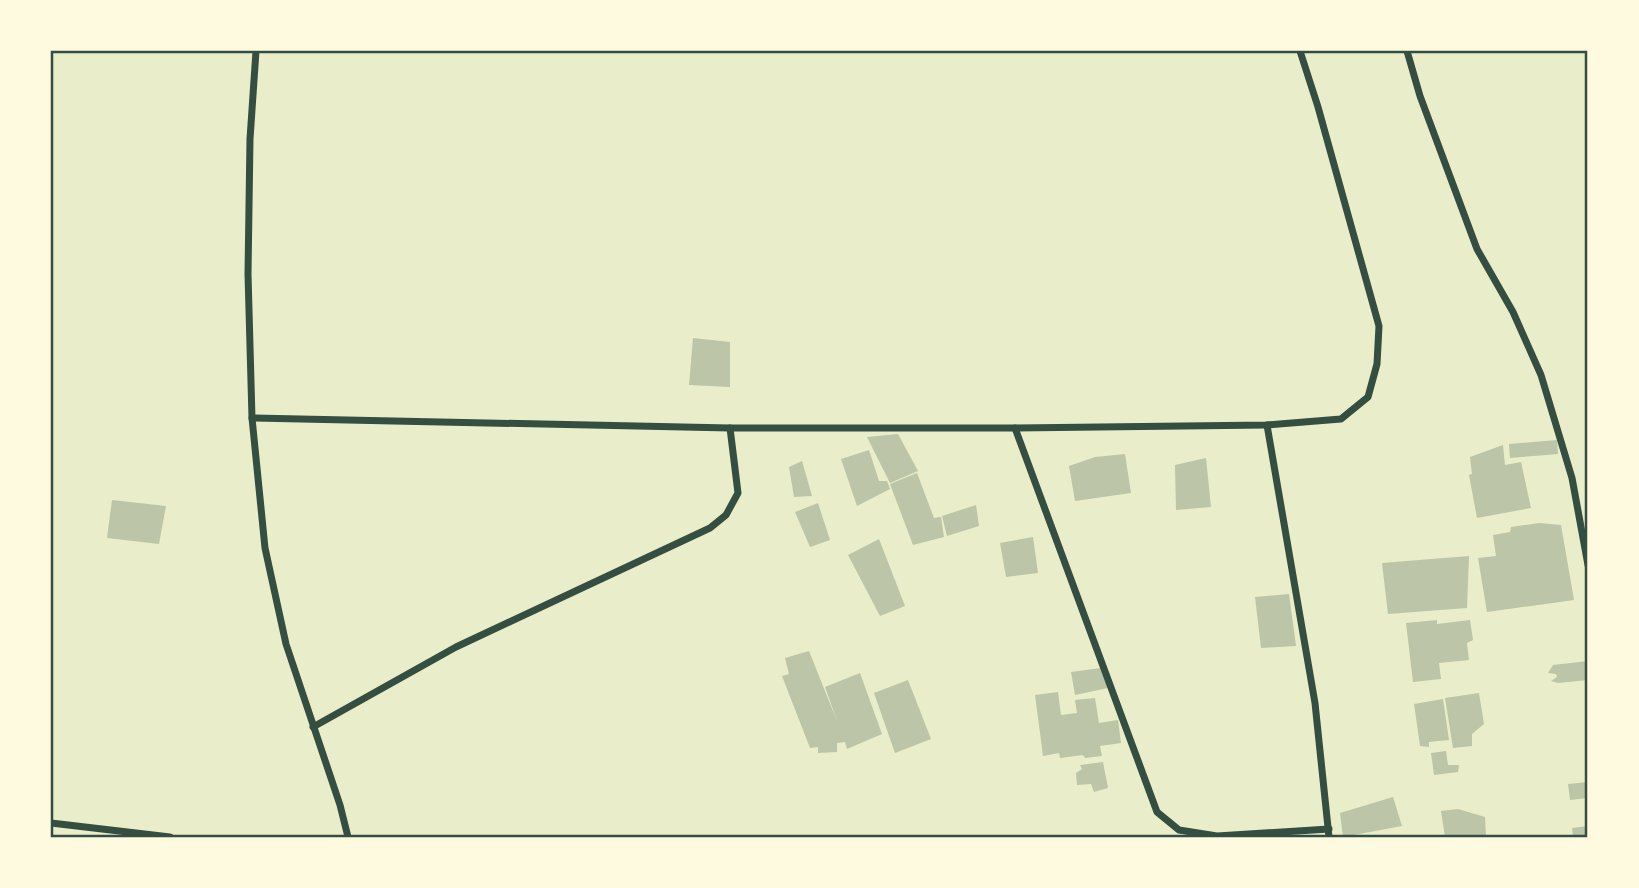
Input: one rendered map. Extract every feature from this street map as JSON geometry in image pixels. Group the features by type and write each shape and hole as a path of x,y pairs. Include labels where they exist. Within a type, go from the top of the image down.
{"street":[{"path":"256,51 250,152 248,274 252,418 265,548 286,644 340,805 348,837"},
{"path":"252,418 730,428 1267,425 1340,419 1368,397 1377,364 1379,326 1300,51"},
{"path":"1407,51 1420,96 1477,249 1513,312 1541,375 1572,478 1588,565"},
{"path":"1016,428 1157,812 1179,830 1217,836 1329,833 1315,703 1267,425"},
{"path":"313,727 456,647 710,528 726,515 738,493 730,428"},
{"path":"51,823 170,837"}],"building":[{"path":"693,338 730,342 730,387 689,385"},
{"path":"898,434 918,471 890,483 867,437"},
{"path":"1557,440 1558,454 1510,458 1509,444"},
{"path":"1503,445 1505,465 1521,462 1531,508 1477,518 1469,475 1472,474 1470,457"},
{"path":"869,450 879,481 887,481 890,489 857,506 841,459"},
{"path":"1125,454 1131,493 1075,501 1069,466 1095,457"},
{"path":"1206,458 1211,507 1176,510 1175,465"},
{"path":"802,461 812,496 794,497 789,467"},
{"path":"917,473 934,518 941,517 944,537 913,545 890,484"},
{"path":"112,500 166,506 159,544 107,538"},
{"path":"818,503 830,540 810,547 795,512"},
{"path":"976,505 979,526 947,536 942,516"},
{"path":"1539,523 1561,525 1574,600 1487,612 1478,558 1496,556 1493,535 1510,532 1511,527"},
{"path":"1033,537 1038,573 1006,577 1000,543"},
{"path":"879,539 905,606 880,616 848,555"},
{"path":"1469,556 1467,608 1388,614 1382,563"},
{"path":"1289,594 1296,646 1261,648 1255,597"},
{"path":"1437,620 1437,624 1470,620 1473,640 1467,643 1469,660 1439,663 1441,679 1413,682 1406,623"},
{"path":"809,651 837,721 825,687 860,673 882,734 847,749 845,742 837,743 837,752 818,753 818,747 810,748 782,676 789,674 785,658"},
{"path":"1588,661 1588,680 1558,683 1551,681 1557,677 1556,674 1548,673 1553,665"},
{"path":"1101,668 1108,688 1075,695 1071,672"},
{"path":"908,680 931,739 895,753 874,693"},
{"path":"1058,692 1061,715 1077,713 1075,700 1095,698 1099,723 1118,720 1121,743 1100,746 1102,756 1060,758 1059,753 1043,756 1035,695"},
{"path":"1479,693 1484,724 1472,734 1472,746 1453,748 1445,698"},
{"path":"1443,699 1449,740 1429,742 1429,747 1420,746 1414,704"},
{"path":"1446,751 1448,765 1459,765 1458,772 1434,775 1431,753"},
{"path":"1103,762 1108,788 1094,792 1091,784 1077,785 1076,773 1082,769 1080,765"},
{"path":"1588,782 1588,798 1570,800 1568,784"},
{"path":"1393,797 1402,826 1343,837 1340,813"},
{"path":"1458,809 1485,817 1486,837 1445,837 1441,811"},
{"path":"1588,826 1588,837 1573,837 1572,828"}]}
